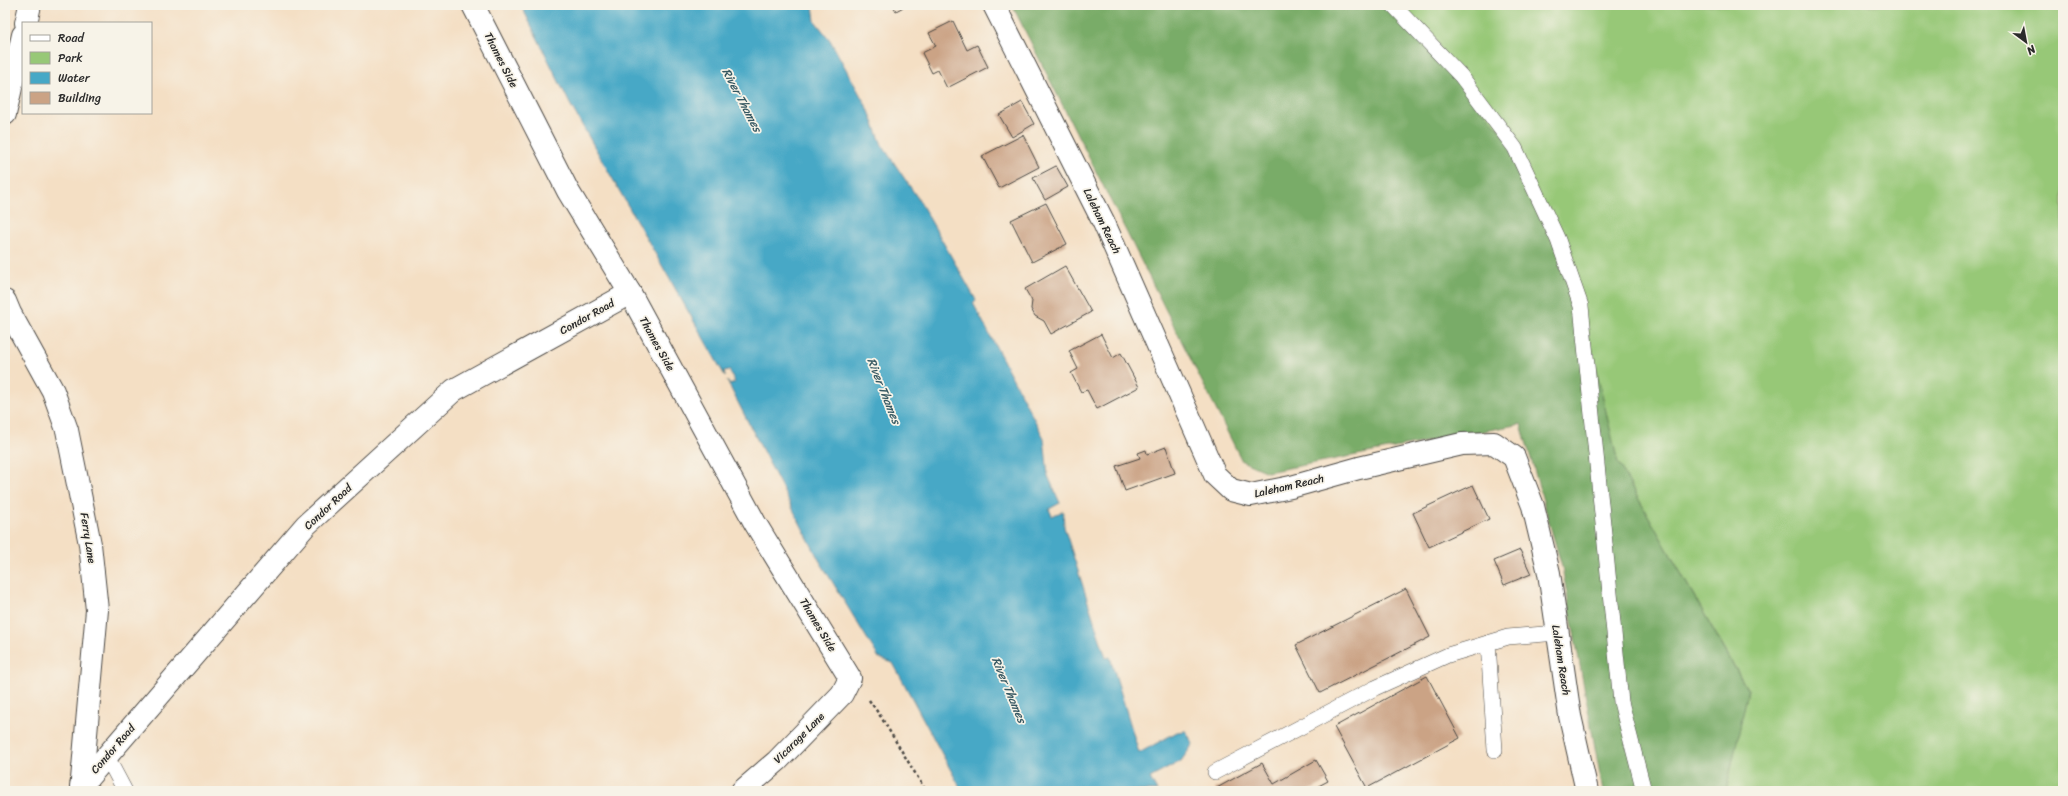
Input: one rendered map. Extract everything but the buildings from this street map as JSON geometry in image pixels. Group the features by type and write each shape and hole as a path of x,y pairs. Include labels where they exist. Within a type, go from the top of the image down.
{"street":[{"path":"26,22 30,5"},
{"name":"Thames Side","path":"473,5 568,191 630,293 755,523 850,678"},
{"name":"Laleham Reach","path":"994,5 1104,223 1215,475 1231,490 1251,495 1291,487 1359,468 1462,444 1494,443 1514,458 1533,506 1549,573 1570,716 1587,791"},
{"path":"5,114 22,39"},
{"name":"Condor Road","path":"81,788 306,526 454,390 630,293"},
{"name":"Ferry Lane","path":"5,301 10,313 53,391 67,430 90,544 97,610 81,788"},
{"name":"Vicarage Lane","path":"742,791 777,761 842,694 850,678"}],"lane":[{"path":"1394,5 1460,76 1515,148 1558,240 1581,306 1621,702 1644,791"},
{"path":"1215,772 1375,688 1448,655 1508,636 1557,633"},
{"path":"1488,643 1495,750"},
{"path":"107,757 125,791"}],"path":[{"path":"850,678 866,696 881,717 926,791"}],"green space":[{"path":"1012,5 1393,5 1515,148 1581,306 1618,463 1748,691 1726,791 1603,791 1562,567 1521,424 1267,472 1242,461"},
{"path":"1393,5 2063,5 2063,791 1726,791 1748,690 1618,463 1581,306"}],"water":[{"name":"River Thames","path":"521,5 813,5 815,21 830,40 869,111 882,145 919,200 976,300 973,303 1044,438 1048,476 1060,503 1049,509 1052,516 1063,511 1064,527 1106,658 1110,657 1139,753 1177,732 1186,731 1193,744 1181,761 1150,778 1157,791 962,791 893,663 879,658 819,560 727,381 730,385 735,382 729,370 724,371 725,376 570,104"}]}
